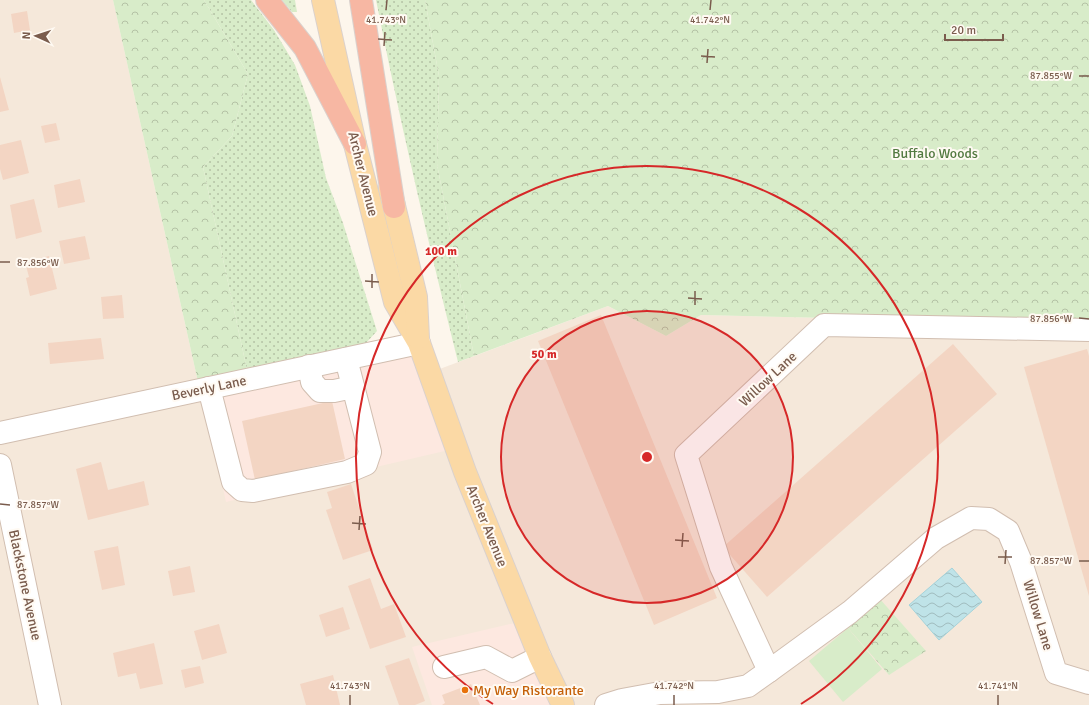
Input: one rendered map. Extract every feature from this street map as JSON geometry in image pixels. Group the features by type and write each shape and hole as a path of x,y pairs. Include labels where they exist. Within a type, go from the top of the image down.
{"highway":[{"path":"267,0 305,48 355,144"},
{"path":"361,0 394,207"}],"main road":[{"name":"Archer Avenue","path":"322,0 355,144 395,302 419,343 465,472 540,657 563,705"},
{"name":"Archer Avenue","path":"350,0 394,207 416,297 419,343"}],"street":[{"name":"Willow Lane","path":"769,671 721,567 686,456 824,325 1089,330"},
{"name":"Beverly Lane","path":"0,432 419,343"},
{"path":"209,388 233,482 242,490 253,491 347,472 366,464 370,452 346,358"},
{"path":"309,366 312,382 320,391 334,391 353,387"},
{"name":"Blackstone Avenue","path":"0,465 50,705"},
{"name":"Willow Lane","path":"606,705 622,700 660,693 718,692 748,686 850,612 936,538 971,518 989,519 1008,531 1021,562 1056,672 1089,683"},
{"path":"444,667 486,658 512,671 540,657"}],"shaded area":[{"path":"0,0 113,0 198,382 449,450 519,622 432,705 0,705"},
{"path":"608,306 666,336 701,315 1089,324 1089,705 572,705 505,550 437,370"},
{"path":"415,348 449,450 226,502 202,395"},
{"path":"519,622 557,705 432,705 412,647"}],"green space":[{"path":"113,0 204,0 248,74 232,136 203,167 247,370 198,382"},
{"path":"204,0 251,0 274,30 295,65 310,106 326,178 343,223 377,331 366,343 247,370 203,167 232,136 248,74"},
{"path":"282,0 295,0 297,12 292,12"},
{"path":"376,0 425,0 439,76 437,164 474,356 458,362 415,182"},
{"name":"Buffalo Woods","path":"425,0 1089,0 1089,324 701,315 666,336 608,306 474,356 437,164 439,76"},
{"path":"879,598 926,651 889,675 848,628"},
{"path":"848,628 882,669 843,702 809,661"}],"water":[{"path":"952,568 982,602 939,640 909,605"}],"building":[{"path":"27,11 30,30 14,33 11,14"},
{"path":"0,77 9,110 0,112"},
{"path":"56,123 60,140 45,143 41,126"},
{"path":"21,140 29,173 3,180 0,169 0,145"},
{"path":"80,179 85,202 58,208 54,185"},
{"path":"34,199 42,232 16,239 10,205"},
{"path":"85,236 90,259 64,264 59,241"},
{"path":"49,256 57,289 30,296 26,278 29,277 25,262"},
{"path":"122,295 124,318 103,319 101,297"},
{"path":"601,315 717,598 654,625 538,341"},
{"path":"101,338 104,359 50,364 48,343"},
{"path":"953,344 997,394 767,597 723,547"},
{"path":"1087,349 1089,356 1089,596 1024,367"},
{"path":"332,401 345,459 255,480 242,421"},
{"path":"101,462 108,490 144,481 149,505 88,520 76,469"},
{"path":"351,484 373,550 343,560 326,510 332,508 327,492"},
{"path":"118,546 125,585 102,590 94,551"},
{"path":"190,566 195,592 173,596 168,571"},
{"path":"370,578 381,609 394,604 406,637 370,649 348,586"},
{"path":"343,607 350,629 326,637 319,615"},
{"path":"219,624 227,653 202,660 194,631"},
{"path":"154,643 163,684 140,689 136,673 118,677 113,653"},
{"path":"409,658 425,701 415,705 399,705 385,666"},
{"path":"200,666 204,683 185,688 181,670"},
{"path":"333,675 340,705 306,705 300,684"},
{"name":"My Way Ristorante","path":"471,684 480,705 442,705 445,703 442,695"}],"place":[{"name":"My Way Ristorante","path":"465,690"}]}
